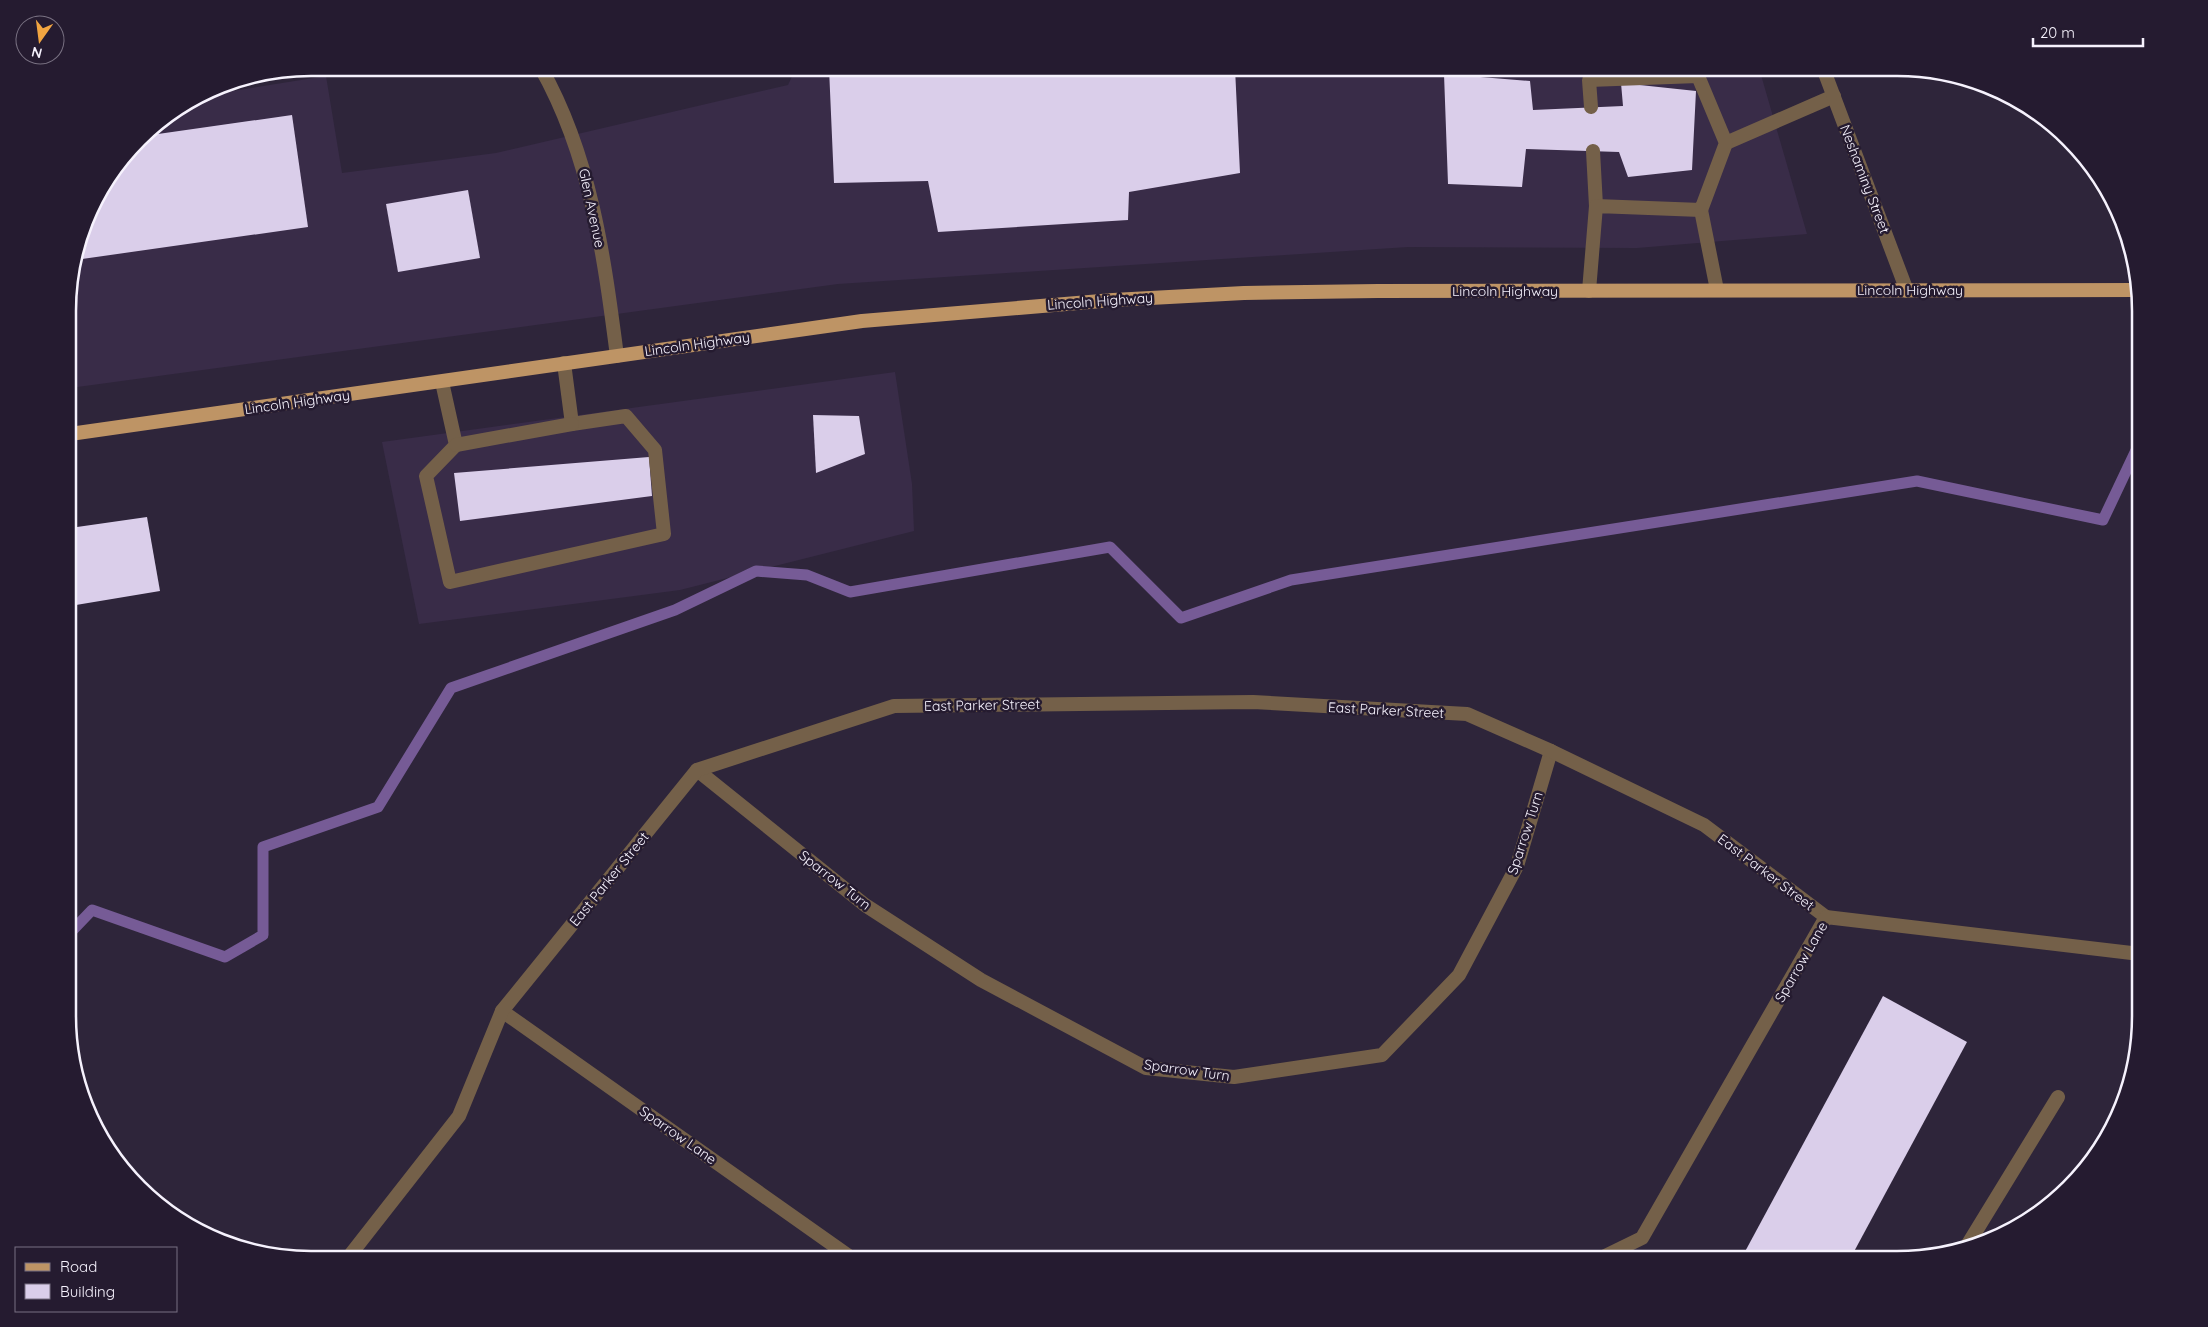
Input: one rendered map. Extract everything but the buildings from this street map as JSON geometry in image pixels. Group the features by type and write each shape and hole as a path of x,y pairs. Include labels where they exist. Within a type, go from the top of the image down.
{"main road":[{"name":"Lincoln Highway","path":"76,433 862,321 1104,300 1253,293 2131,290"}],"street":[{"name":"Glen Avenue","path":"546,76 557,96 580,153 595,217 608,290 616,356"},
{"path":"1590,107 1589,80 1698,76 1726,143 1701,210 1717,290"},
{"name":"Neshaminy Street","path":"1826,76 1907,290"},
{"path":"1726,143 1834,96"},
{"path":"1589,291 1596,206 1593,151"},
{"path":"1596,206 1701,210"},
{"path":"564,364 572,424"},
{"path":"442,382 456,445"},
{"path":"626,416 655,450 664,534 450,582 426,476 456,445 626,416"},
{"name":"East Parker Street","path":"354,1251 459,1116 502,1011 697,770 894,706 1252,702 1467,714 1551,751 1704,825 1826,917"},
{"name":"Sparrow Turn","path":"697,770 865,905 981,980 1146,1068 1234,1077 1382,1054 1434,1002 1459,976 1517,866 1551,751"},
{"name":"Sparrow Lane","path":"1615,1251 1642,1238 1826,917 2132,953"},
{"name":"Sparrow Lane","path":"502,1011 842,1251"},
{"path":"1972,1238 2058,1097"}],"shaded area":[{"path":"326,76 342,173 496,153 788,85 792,76 1761,76 1807,234 1637,248 1408,247 838,284 76,387 78,280 84,250 100,207 125,168 145,145 181,116 221,94"},
{"path":"895,372 912,484 914,531 680,590 419,624 382,442"}],"waterway":[{"path":"76,927 92,910 225,957 263,935 263,847 378,807 451,688 675,610 756,571 807,575 850,592 1110,547 1181,618 1291,580 1917,481 2103,520 2132,459"}]}
